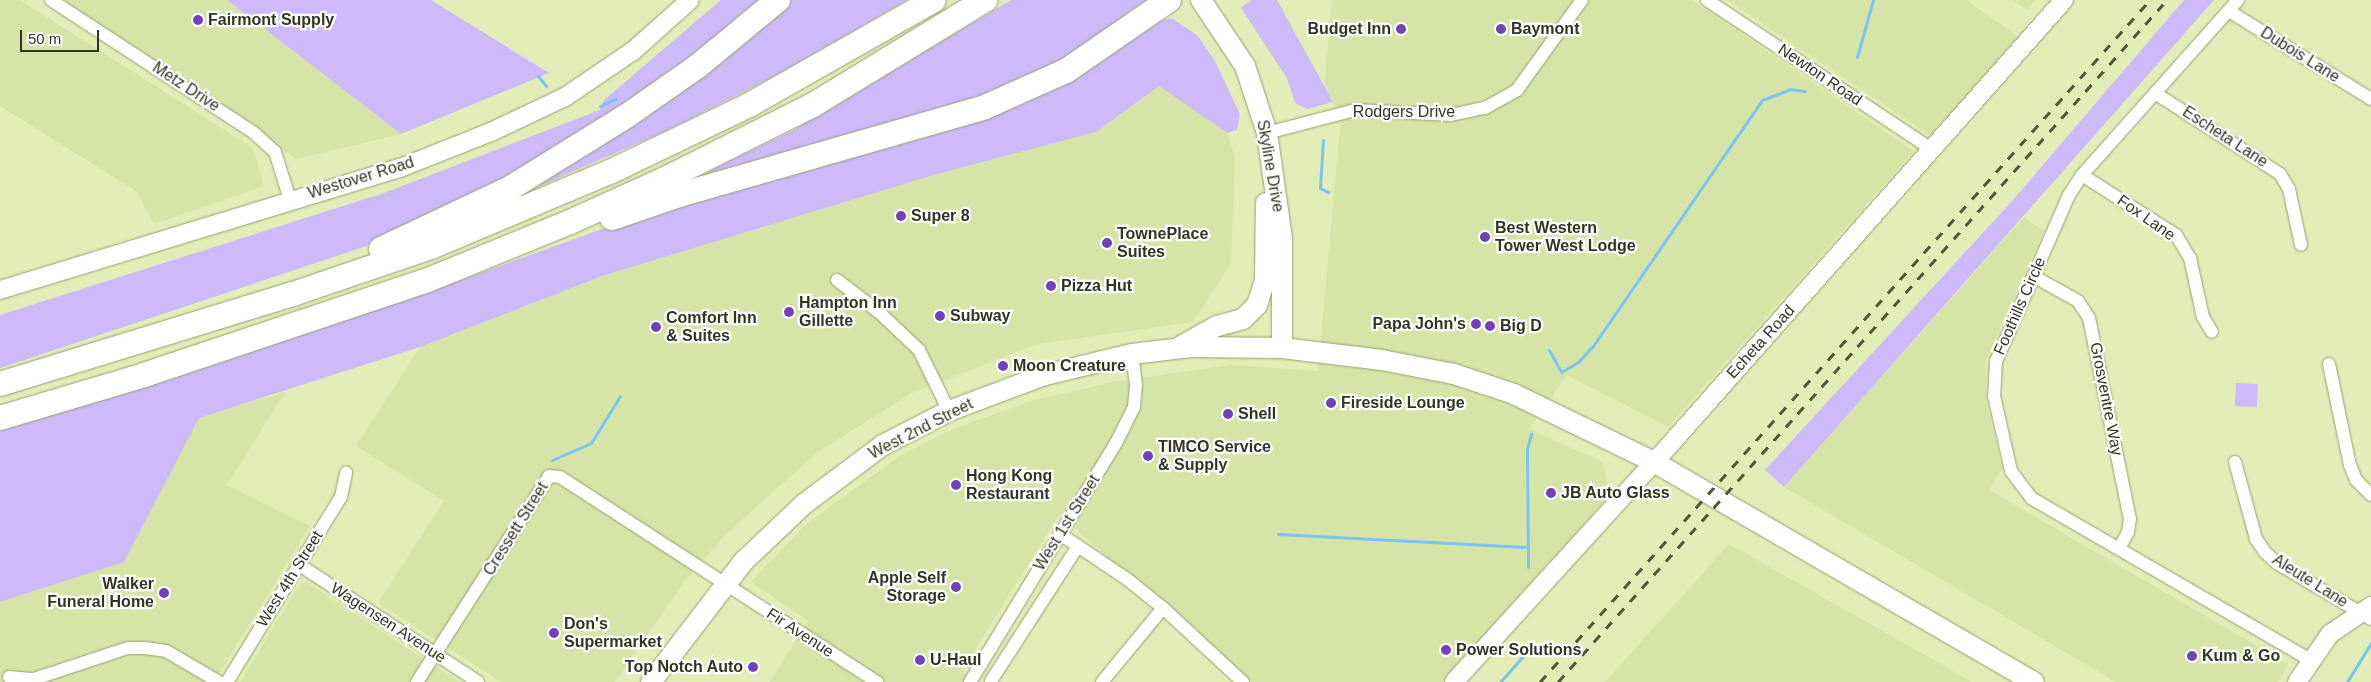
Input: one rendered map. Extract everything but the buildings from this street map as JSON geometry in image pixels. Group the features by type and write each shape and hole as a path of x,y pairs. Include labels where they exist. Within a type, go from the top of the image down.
{"highway":[{"path":"163,335 366,255 444,222 512,187 628,115 698,66 778,0"},
{"path":"0,384 163,335 431,247 612,171 751,104 934,0"},
{"path":"428,280 664,180 813,105 985,0"},
{"path":"0,418 153,372 679,195 985,107 1066,71 1169,0"}],"main road":[{"name":"Skyline Drive","path":"1201,0 1245,66 1267,133 1274,168 1282,240 1282,348"},
{"path":"1177,348 1217,326 1244,319 1257,305 1265,280 1266,196 1274,168"},
{"name":"West 2nd Street","path":"651,682 723,584 771,533 842,473 883,445 949,410 1045,375 1132,354 1177,348 1282,348 1382,360 1486,384 1532,402 1654,462 2034,682"}],"street":[{"name":"Metz Drive","path":"51,0 254,132 275,152 290,200"},
{"name":"Westover Road","path":"0,290 400,168 491,132 565,97 632,51 690,0"},
{"name":"Rodgers Drive","path":"1267,133 1355,110 1451,115 1485,108 1518,90 1582,0"},
{"name":"Newton Road","path":"1707,0 1932,150"},
{"name":"Echeta Road","path":"1454,682 1654,462 2064,0"},
{"name":"Foothills Circle","path":"2238,0 2082,175 2033,276 1996,361 1994,396 2011,471 2031,498 2310,660"},
{"name":"Dubois Lane","path":"2229,11 2371,99"},
{"name":"Escheta Lane","path":"2155,92 2280,174 2289,189 2301,245"},
{"name":"Fox Lane","path":"2082,175 2176,235 2190,258 2203,316 2212,332"},
{"name":"Grosventre Way","path":"2033,276 2070,295 2089,318 2130,519 2128,532 2119,549"},
{"path":"837,280 880,313 919,350 949,410"},
{"name":"West 1st Street","path":"970,682 1116,444 1134,406 1132,354"},
{"path":"2329,364 2350,465 2356,480 2371,495"},
{"name":"Aleute Lane","path":"2234,462 2256,538 2265,552 2277,563 2368,612"},
{"name":"West 4th Street","path":"226,682 341,496 346,473"},
{"name":"Cressett Street","path":"434,654 549,476 560,477 723,584"},
{"path":"1060,534 1163,608 1237,680"},
{"path":"978,669 991,682 1078,546"},
{"name":"Wagensen Avenue","path":"298,564 478,682"},
{"name":"Fir Avenue","path":"723,584 877,682"},
{"path":"1102,682 1163,608"},
{"path":"2297,682 2310,660 2330,634 2368,612"},
{"path":"9,677 34,679 128,648 144,648 166,651 219,682"},
{"path":"416,682 434,654"}],"shaded area":[{"path":"0,0 20,0 253,148 264,186 154,224 136,191 0,106"},
{"path":"64,0 227,0 401,134 296,159"},
{"path":"227,0 431,0 549,73 401,134"},
{"path":"721,0 768,0 605,123 452,209 364,247 0,368 0,315 384,193 600,110 604,100"},
{"path":"789,0 907,0 773,77 666,131 505,201"},
{"path":"1011,0 1148,0 1132,9 1079,55 973,104 701,179 713,169 794,130"},
{"path":"1251,0 1277,0 1333,102 1307,109 1295,103 1287,78 1241,8"},
{"path":"1332,0 1692,0 1914,151 1668,427 1567,375 1529,429 1603,462 1609,495 1442,682 1252,682 1059,515 962,671 974,682 770,682 808,621 751,582 805,525 901,455 948,431 1031,401 1113,382 1231,365 1318,371 1341,119 1324,87"},
{"path":"1727,0 1966,0 2019,37 1931,136"},
{"path":"2013,0 2035,0 2027,10"},
{"path":"2184,0 2214,0 1784,487 1765,470 2013,200"},
{"path":"1172,18 1198,36 1216,63 1240,114 1237,130 1227,133 1159,86 1096,132 937,174 602,276 420,347 199,418 124,562 0,602 0,429 401,302 676,202 859,150 1158,21"},
{"path":"1159,86 1227,133 1235,156 1231,263 1193,322 1037,344 910,394 818,452 726,534 684,582 615,682 501,682 378,603 444,501 356,446 420,347 602,276 937,174 1096,132"},
{"path":"2024,217 2044,231 1985,362 1986,402 2002,468 1989,490 2288,664 2278,682 2116,682 1784,487"},
{"path":"2236,383 2258,384 2257,407 2235,406"},
{"path":"285,392 227,485 310,526 214,682 0,682 0,602 124,562 198,418"},
{"path":"1729,544 1946,667 1971,682 1605,682"},
{"path":"306,582 459,682 240,682 300,584"}],"waterway":[{"path":"1857,57 1873,0"},
{"path":"538,76 546,86"},
{"path":"1549,350 1561,372 1578,362 1593,346 1762,100 1790,89 1805,91"},
{"path":"600,106 615,99"},
{"path":"1323,140 1320,188 1328,192"},
{"path":"552,460 591,443 620,396"},
{"path":"1528,567 1527,449 1531,434"},
{"path":"1278,534 1528,547"},
{"path":"2347,682 2371,643"},
{"path":"1500,682 1533,645"}],"railway":[{"path":"1540,682 2150,0"},
{"path":"1558,682 2167,0"}],"place":[{"name":"Fairmont Supply","path":"198,20"},
{"name":"Budget Inn","path":"1401,29"},
{"name":"Baymont","path":"1501,29"},
{"name":"Super 8","path":"901,216"},
{"name":"Best Western Tower West Lodge","path":"1485,237"},
{"name":"TownePlace Suites","path":"1107,243"},
{"name":"Pizza Hut","path":"1051,286"},
{"name":"Hampton Inn Gillette","path":"789,312"},
{"name":"Subway","path":"940,316"},
{"name":"Papa John's","path":"1476,324"},
{"name":"Big D","path":"1490,326"},
{"name":"Comfort Inn & Suites","path":"656,327"},
{"name":"Moon Creature","path":"1003,366"},
{"name":"Fireside Lounge","path":"1331,403"},
{"name":"Shell","path":"1228,414"},
{"name":"TIMCO Service & Supply","path":"1148,456"},
{"name":"Hong Kong Restaurant","path":"956,485"},
{"name":"JB Auto Glass","path":"1551,493"},
{"name":"Apple Self Storage","path":"956,587"},
{"name":"Walker Funeral Home","path":"164,593"},
{"name":"Don's Supermarket","path":"554,633"},
{"name":"Power Solutions","path":"1446,650"},
{"name":"Kum & Go","path":"2192,656"},
{"name":"U-Haul","path":"920,660"},
{"name":"Top Notch Auto","path":"753,667"}]}
